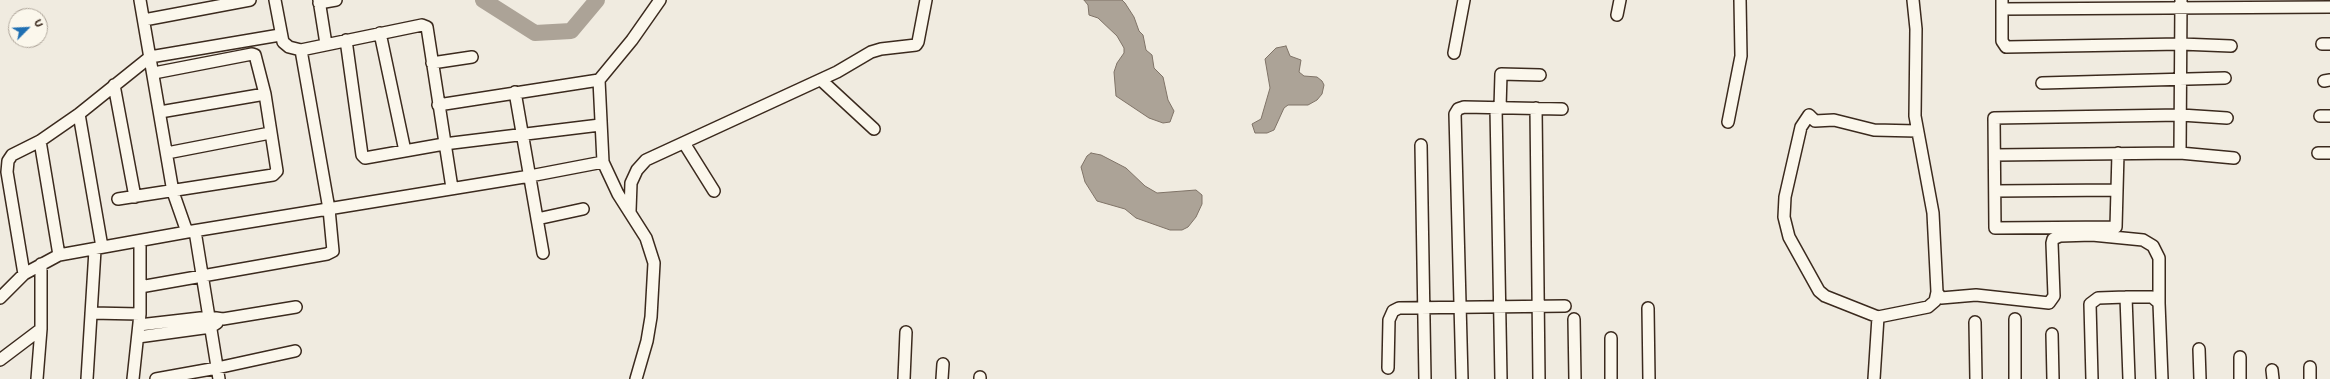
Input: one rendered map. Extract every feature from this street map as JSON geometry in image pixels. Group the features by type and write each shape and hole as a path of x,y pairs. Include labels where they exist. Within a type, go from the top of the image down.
{"street":[{"path":"140,0 168,153 173,192 191,232 204,276 218,374"},
{"path":"144,20 250,0"},
{"path":"275,0 280,35 287,46 302,50 380,33 422,25 426,26 452,188"},
{"path":"326,44 319,2 336,0"},
{"path":"636,379 647,342 651,318 654,263 646,238 611,180 603,162 599,80 632,40 660,0"},
{"path":"630,211 630,189 641,165 654,154 684,143 821,80 871,52 881,49 916,45 918,42 926,0"},
{"path":"1454,53 1464,0"},
{"path":"1617,15 1620,0"},
{"path":"1728,122 1741,56 1740,0"},
{"path":"1913,0 1916,29 1914,100 1917,130 1926,169 1933,212 1937,292 1935,301 1928,307 1878,317 1825,296 1819,291 1789,237 1784,217 1784,197 1801,127 1809,115 1815,121 1834,120 1874,130 1917,130"},
{"path":"2180,153 2181,3"},
{"path":"2231,46 2180,44 2009,47 2004,46 2002,41 2002,5 2181,3 2330,7"},
{"path":"380,33 404,151"},
{"path":"24,274 7,165 12,155 40,140 79,114 150,57 280,35"},
{"path":"346,40 362,155 367,158 444,144 522,133 600,125"},
{"path":"140,287 331,254 334,248 329,209 302,50"},
{"path":"118,200 275,174 277,169 257,57 253,54 154,73"},
{"path":"432,63 472,57"},
{"path":"1501,379 1498,108 1501,74 1540,75"},
{"path":"2042,83 2181,78 2225,78"},
{"path":"438,105 599,80"},
{"path":"821,80 874,128"},
{"path":"114,85 135,197"},
{"path":"515,92 543,253"},
{"path":"160,112 264,94"},
{"path":"1462,379 1455,114 1458,109 1464,107 1562,109"},
{"path":"1536,108 1539,379"},
{"path":"79,114 98,248 91,313 87,379"},
{"path":"2118,153 2116,227 1995,228 1994,118 2181,115 2227,118"},
{"path":"168,153 270,132"},
{"path":"40,140 59,256"},
{"path":"684,143 714,191"},
{"path":"1421,145 1425,379"},
{"path":"1995,155 2180,153 2234,158"},
{"path":"2318,153 2330,153"},
{"path":"0,298 24,274 59,256 191,232 530,176 603,162"},
{"path":"1995,191 2117,190"},
{"path":"537,219 583,209"},
{"path":"1937,292 1941,298 1976,295 2049,303 2054,296 2053,239 2060,236 2092,235 2143,240 2153,246 2159,258 2162,379"},
{"path":"133,379 140,314 140,242"},
{"path":"37,379 41,330 41,264"},
{"path":"2092,379 2090,304 2098,298 2126,297 2152,297 2159,303"},
{"path":"2126,297 2129,379"},
{"path":"1388,368 1389,320 1393,312 1400,308 1565,306"},
{"path":"138,331 210,322 296,307"},
{"path":"1648,308 1649,379"},
{"path":"91,313 140,314"},
{"path":"1874,379 1878,317"},
{"path":"1574,319 1575,379"},
{"path":"2014,319 2015,379"},
{"path":"1975,322 1976,379"},
{"path":"0,360 41,330"},
{"path":"904,379 906,332"},
{"path":"2052,334 2053,379"},
{"path":"1611,338 1611,379"},
{"path":"2199,349 2200,379"},
{"path":"156,379 218,374 295,351"},
{"path":"2240,357 2240,379"},
{"path":"942,379 943,364"},
{"path":"2310,367 2310,379"}],"shaded area":[{"path":"1084,0 1122,0 1125,3 1134,17 1139,31 1143,35 1146,50 1152,55 1154,68 1163,77 1168,100 1174,111 1170,122 1163,123 1149,118 1116,96 1114,72 1117,63 1124,53 1124,48 1117,36 1098,18 1089,15 1088,5"},
{"path":"1286,46 1290,56 1301,60 1299,72 1304,76 1317,77 1322,81 1324,85 1322,94 1317,100 1308,105 1288,105 1284,108 1274,130 1267,133 1255,133 1252,124 1261,119 1270,88 1265,59 1276,48"},
{"path":"1091,153 1101,155 1126,168 1145,186 1157,193 1196,190 1202,195 1202,204 1196,217 1188,227 1182,230 1170,230 1136,218 1125,209 1097,201 1085,182 1081,167 1087,156"}],"waterway":[{"path":"483,0 535,33 571,31 597,0"}]}
